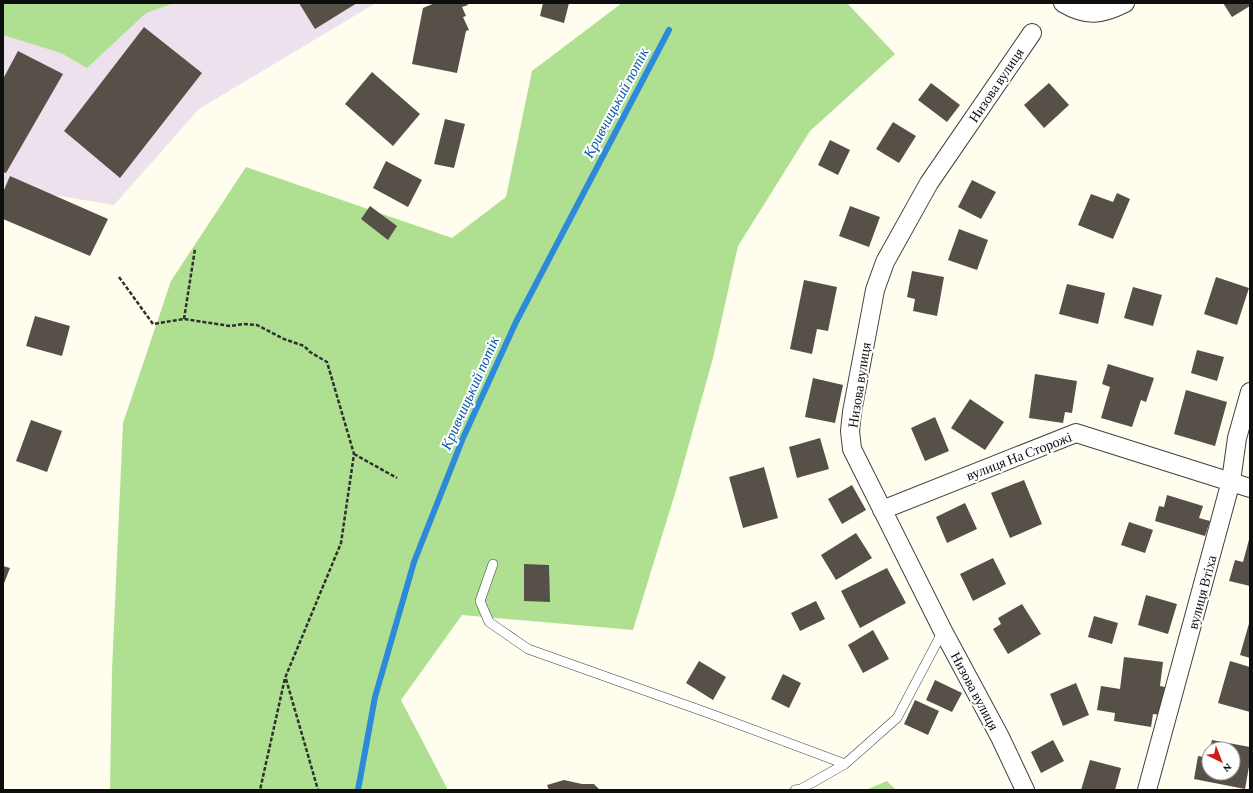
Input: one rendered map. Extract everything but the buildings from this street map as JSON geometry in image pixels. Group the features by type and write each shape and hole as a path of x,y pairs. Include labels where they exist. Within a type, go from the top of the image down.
{"street":[{"path":"1063,3 1072,8 1092,14 1105,12 1124,3"},
{"name":"Низова вулиця","path":"1025,790 1000,737 943,631 852,449 850,430 875,290 885,262 929,183 1032,33"},
{"name":"вулиця Втіха","path":"1147,790 1231,481 1237,438 1250,392"},
{"name":"вулиця На Сторожі","path":"882,510 1076,432 1250,488"}],"lane":[{"path":"493,564 480,601 489,622 528,649 711,714 845,764"},
{"path":"795,790 801,789 845,764 897,718 943,631"}],"path":[{"path":"184,319 195,249"},
{"path":"119,277 152,324 184,319 230,326 244,324 257,325 284,339 304,346 310,352 327,362 354,454 341,543 285,678 260,790"},
{"path":"354,454 397,478"},
{"path":"285,678 318,790"}],"shaded area":[{"path":"3,3 376,3 199,109 114,205 3,187"}],"green space":[{"path":"3,3 174,3 146,13 87,68 61,53 3,35"},
{"path":"622,3 847,3 895,54 810,131 738,246 713,358 677,487 633,630 462,615 401,700 448,790 110,790 112,670 123,423 171,281 246,167 452,238 506,197 532,71"},
{"path":"887,781 896,790 866,790"}],"waterway":[{"name":"Кривчицький потік","path":"358,790 375,697 414,562 463,438 516,322 669,30"}]}
